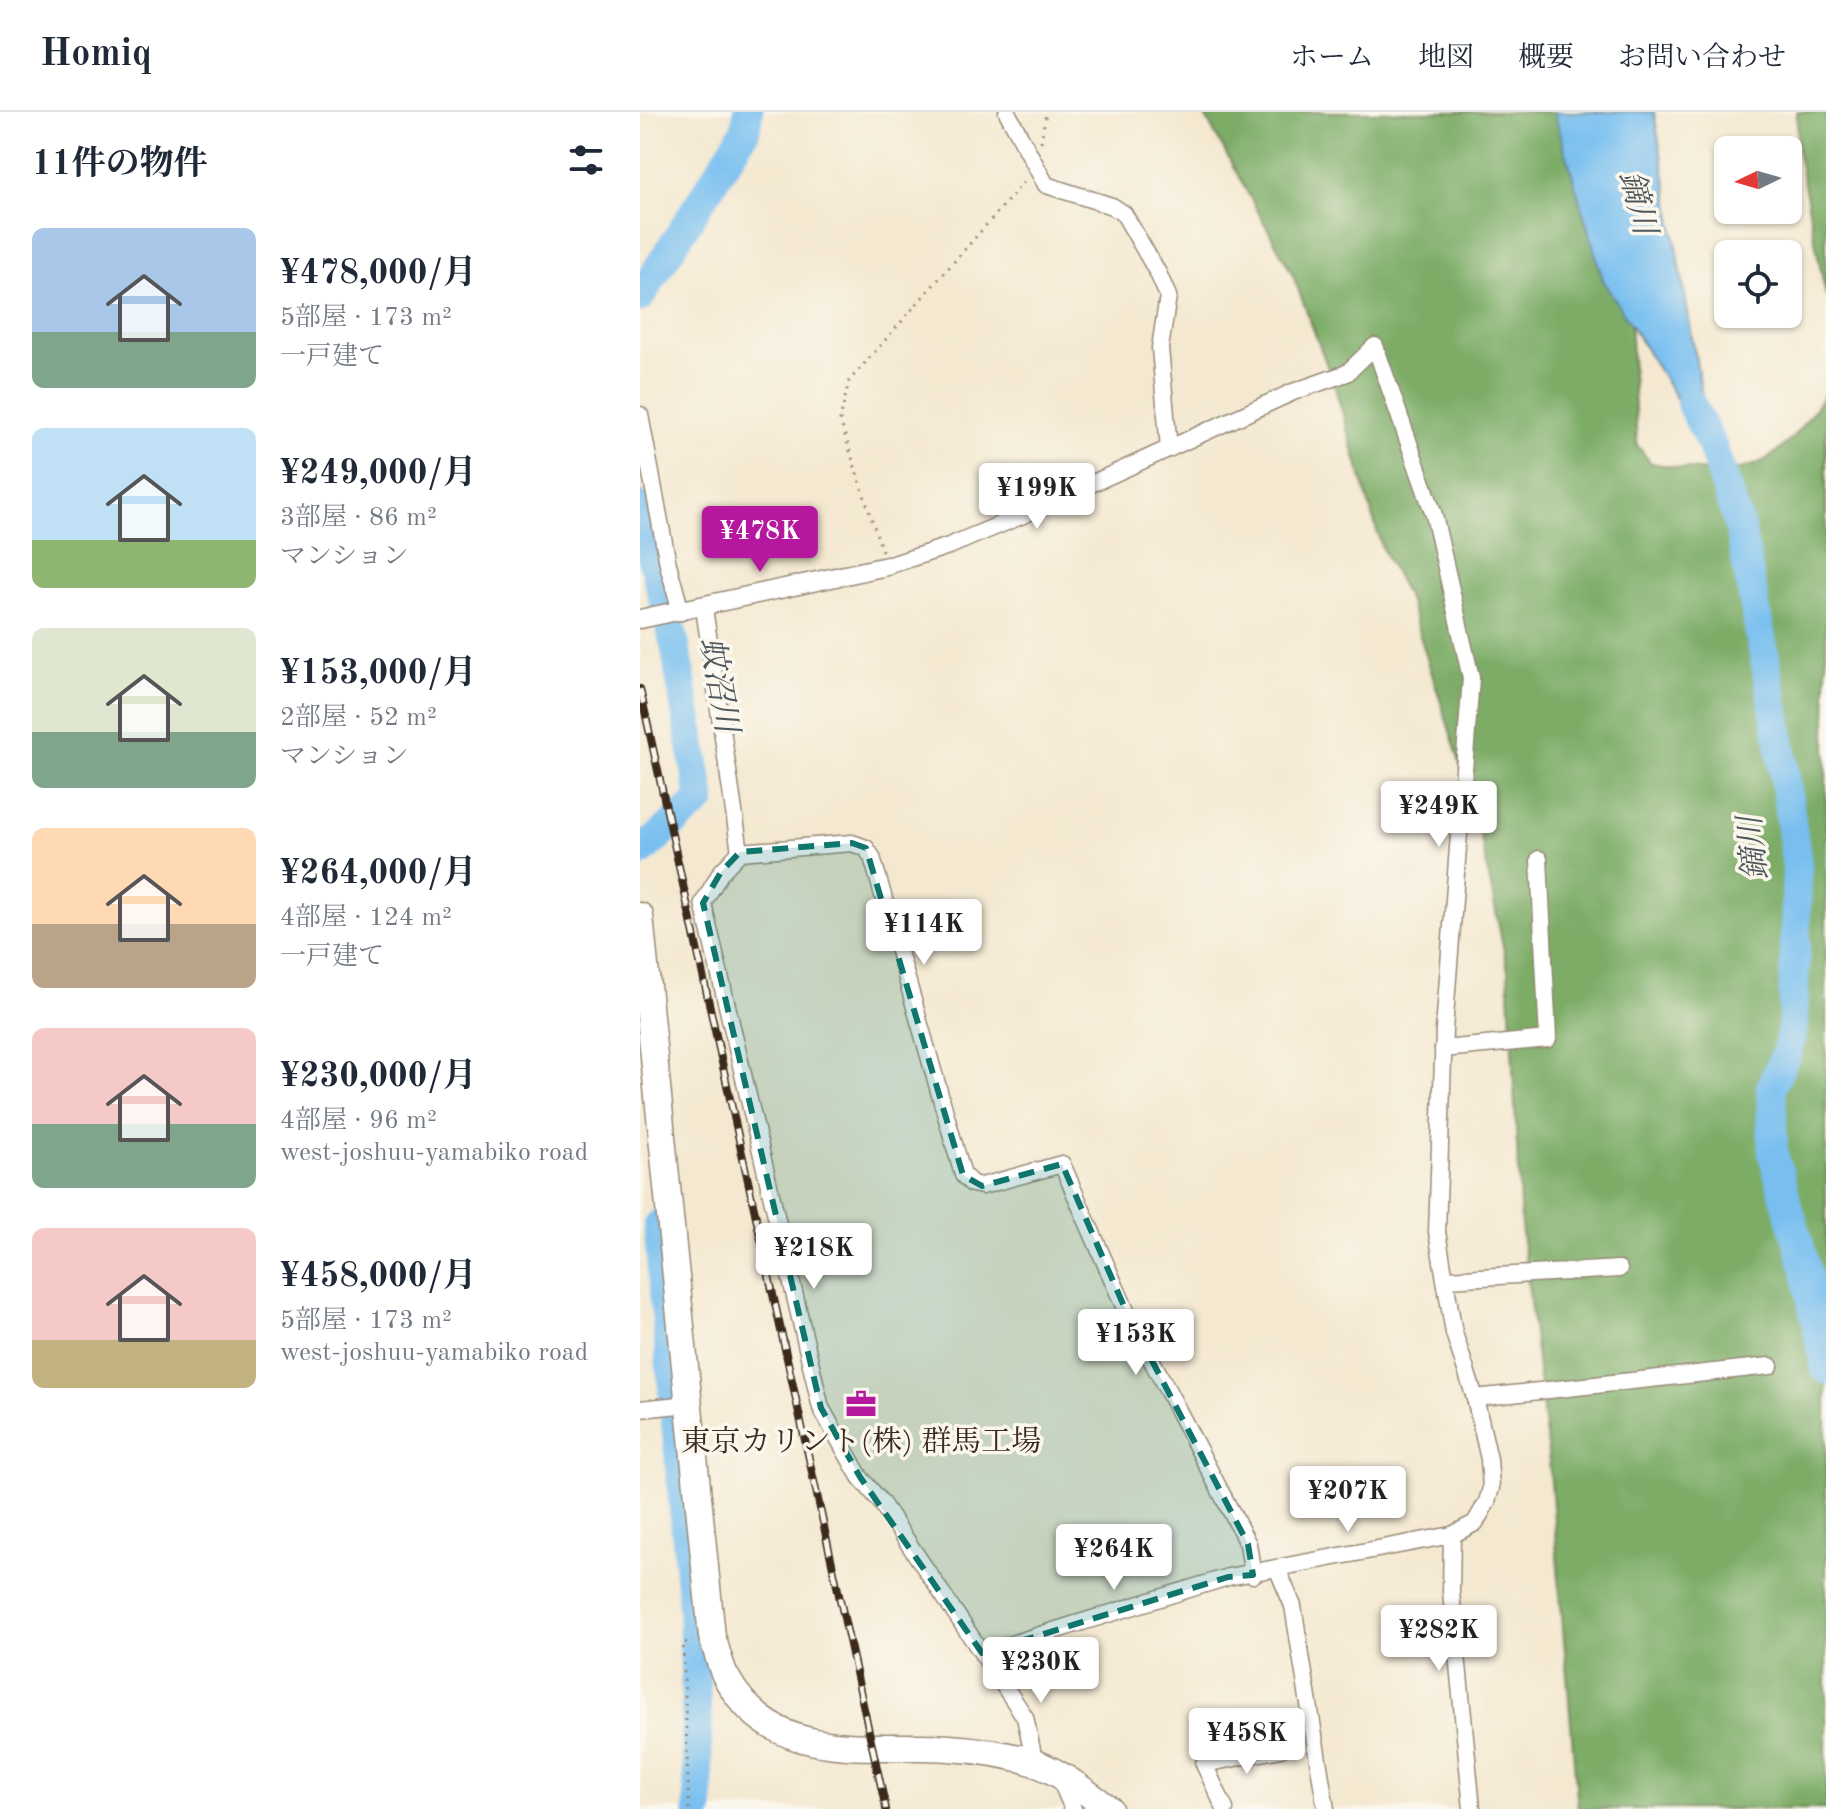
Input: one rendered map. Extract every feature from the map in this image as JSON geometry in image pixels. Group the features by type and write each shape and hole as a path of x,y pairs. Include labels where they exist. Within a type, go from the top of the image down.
{"highway":[{"path":"640,916 678,1405 712,1637 726,1677 752,1710 781,1732 822,1746 923,1747 1022,1759 1058,1775 1109,1809"}],"street":[{"path":"1007,112 1046,185 1112,206 1124,214 1158,273 1168,296 1160,348 1169,449"},
{"path":"640,619 704,608 887,566 949,546 1293,392 1347,373 1375,346 1434,515 1471,678 1443,1049 1437,1232 1454,1333 1475,1398 1489,1459 1491,1488 1487,1502 1475,1523 1452,1535 1253,1575 1228,1577 982,1653"},
{"path":"640,415 668,564 681,612"},
{"path":"704,608 740,852"},
{"path":"1022,1759 1032,1750 1025,1717 880,1501 860,1477 821,1408 703,903 721,872 740,852 852,843 866,848 872,857 963,1175 972,1184 982,1186 1062,1164 1127,1313 1248,1544 1253,1575"},
{"path":"1443,1049 1548,1039 1539,859"},
{"path":"1447,1279 1619,1269"},
{"path":"1475,1398 1770,1366"},
{"path":"640,1409 678,1405"},
{"path":"1452,1535 1451,1592 1472,1809"},
{"path":"1277,1568 1293,1606 1326,1809"},
{"path":"1225,1809 1204,1764 1281,1749"},
{"path":"1058,1775 1073,1809"}],"path":[{"path":"887,566 840,420 849,381 1037,166 1046,112"},
{"path":"689,1809 683,1643 712,1637"}],"highlighted area":[{"path":"852,843 866,848 963,1175 982,1186 1062,1164 1127,1313 1248,1544 1253,1575 1228,1577 982,1653 860,1477 821,1408 703,903 721,872 740,852"}],"green space":[{"path":"1203,112 1579,112 1630,320 1637,445 1651,463 1711,471 1754,465 1790,440 1826,392 1826,1809 1578,1809 1550,1471 1521,1225 1508,971 1476,814 1409,601 1382,548 1334,384 1292,273"},
{"path":"1797,112 1826,112 1826,297 1802,174 1802,136 1798,136"}],"water":[{"path":"1554,112 1654,112 1712,456 1603,280"}],"waterway":[{"name":"蚊沼川","path":"640,297 745,131 748,112"},
{"name":"鏑川","path":"1691,404 1712,446 1740,528 1779,733 1797,866 1793,1025 1787,1052 1771,1087 1773,1154 1805,1266 1826,1369"},
{"name":"蚊沼川","path":"640,506 675,645 701,800 640,852"},
{"name":"蚊沼川","path":"658,1225 693,1607 699,1809"}],"railway":[{"path":"640,689 886,1809"}],"place":[{"name":"東京カリント(株) 群馬工場","path":"861,1404"}]}
